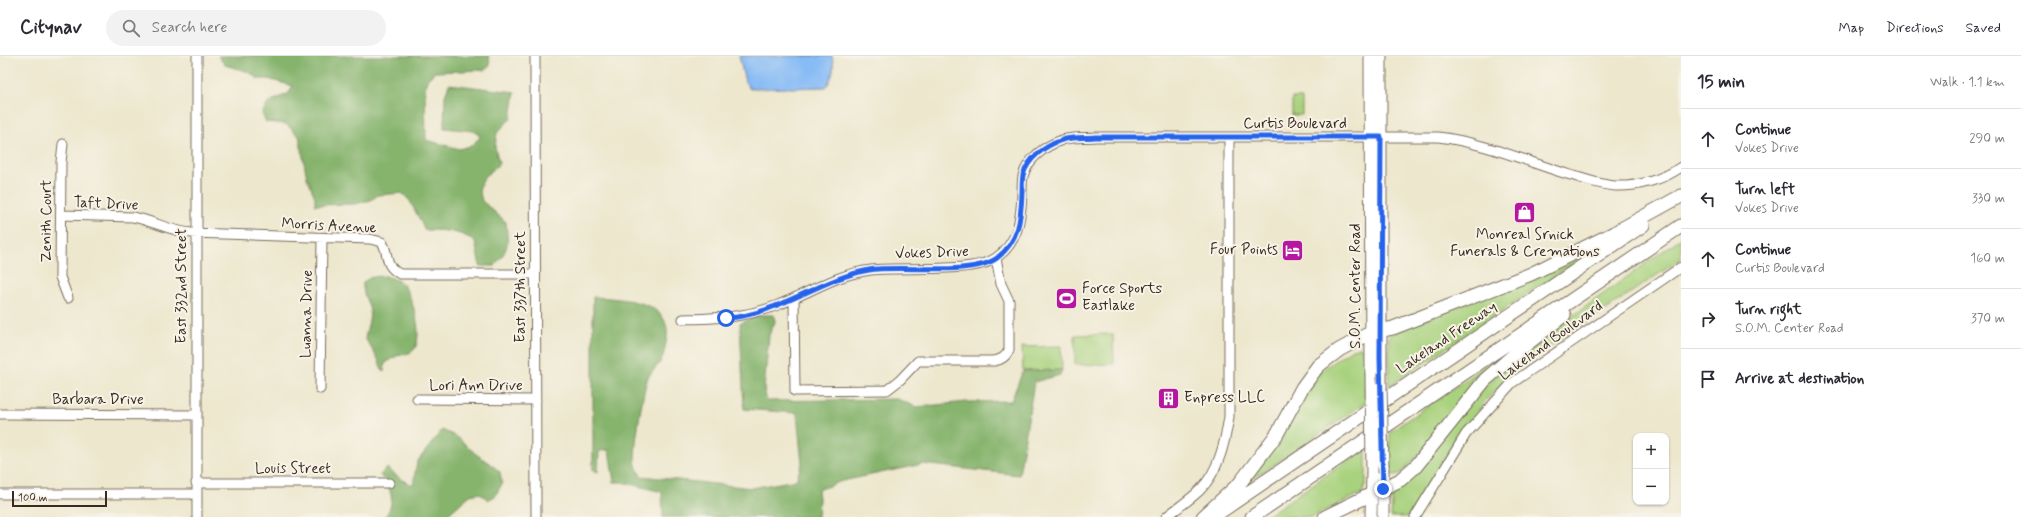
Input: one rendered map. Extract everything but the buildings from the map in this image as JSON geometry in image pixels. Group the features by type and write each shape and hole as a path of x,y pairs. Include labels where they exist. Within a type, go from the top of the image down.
{"highway":[{"path":"1203,517 1240,482 1277,434 1302,388 1318,366 1339,350 1375,332 1400,326 1531,274 1614,233 1681,196"},
{"name":"Lakeland Freeway","path":"1212,517 1681,200"},
{"path":"1252,517 1681,226"},
{"path":"1325,517 1400,480 1416,466 1485,380 1562,316 1681,232"}],"main road":[{"name":"S.O.M. Center Road","path":"1370,56 1376,137"},
{"name":"S.O.M. Center Road","path":"1381,56 1376,137 1375,332 1371,373 1372,474 1383,517"},
{"name":"S.O.M. Center Road","path":"1371,517 1383,466 1381,365 1375,332"}],"street":[{"name":"East 332nd Street","path":"196,56 197,517"},
{"name":"East 337th Street","path":"535,56 536,517"},
{"name":"Curtis Boulevard","path":"1166,517 1201,490 1225,446 1229,417 1229,138 1419,136 1451,139 1592,181 1614,186 1636,184 1657,179 1681,167"},
{"name":"Vokes Drive","path":"683,319 736,317 762,310 794,298 824,283 870,270 896,268 961,268 980,265 996,258 1012,244 1020,219 1023,175 1038,151 1063,140 1095,137 1229,138"},
{"name":"Zenith Court","path":"63,144 61,162 60,277 68,298"},
{"name":"Taft Drive","path":"61,216 134,217 144,219 172,230 196,233"},
{"name":"Morris Avenue","path":"196,233 322,239 370,239 382,242 386,248 388,262 392,269 400,274 535,274"},
{"name":"Luanna Drive","path":"320,389 322,239"},
{"path":"794,298 795,391 887,390 900,380 918,361 994,361 1007,355 1009,350 1009,301 1001,284 996,258"},
{"name":"Lakeland Boulevard","path":"1415,517 1466,434 1512,383 1681,267"},
{"name":"Lori Ann Drive","path":"417,399 536,400"},
{"name":"Barbara Drive","path":"0,414 196,415"},
{"name":"Louis Street","path":"196,483 389,483"},
{"path":"0,494 196,494"}],"green space":[{"path":"218,56 489,56 490,66 484,70 435,72 427,80 425,89 426,140 459,149 471,146 480,137 475,131 444,128 445,96 449,84 515,92 511,118 497,133 495,147 499,164 485,176 479,189 482,201 506,222 507,246 503,255 494,266 480,266 475,241 463,235 451,232 425,230 410,201 402,193 378,195 371,200 355,204 315,205 315,197 307,178 299,136 286,124 266,122 262,114 268,103 289,93 293,86 268,79 258,79 249,72 225,65"},
{"path":"1292,98 1302,98 1302,115 1292,115"},
{"path":"1681,238 1681,259 1526,363 1485,401 1441,465 1409,517 1391,517 1393,491 1486,384 1542,338"},
{"path":"1587,250 1589,253 1389,386 1389,335"},
{"path":"385,276 400,282 404,286 414,307 418,334 415,348 410,353 399,355 385,363 384,372 365,338 370,311 364,294 363,283 369,277"},
{"path":"593,297 618,299 644,304 655,310 663,318 667,328 664,354 660,363 648,377 645,387 635,449 636,466 641,476 752,488 796,480 802,464 797,413 744,409 740,323 760,315 774,315 775,322 769,335 764,389 767,401 897,399 916,407 967,402 1011,401 1023,371 1062,370 1060,375 1034,382 1019,475 923,464 842,481 818,490 818,517 663,517 662,492 622,482 614,482 609,450 599,451 598,472 593,470"},
{"path":"1113,334 1114,364 1075,365 1075,335"},
{"path":"1061,346 1062,370 1023,371 1022,347"},
{"path":"1361,347 1366,358 1365,403 1236,490 1312,377 1352,349"},
{"path":"1501,355 1503,358 1431,442 1400,474 1394,475 1389,473 1390,432"},
{"path":"442,430 457,437 500,472 502,484 495,496 488,500 480,493 470,495 445,517 385,517 391,506 391,495 390,490 380,475 387,468 402,480 413,485 417,462"},
{"path":"1366,448 1366,483 1362,493 1312,517 1265,517"}],"water":[{"path":"739,56 832,56 833,72 826,87 750,89 745,82"}],"place":[{"name":"Monreal Srnick Funerals & Cremations","path":"1525,212"},
{"name":"Four Points","path":"1293,250"},
{"name":"Force Sports Eastlake","path":"1066,298"},
{"name":"Enpress LLC","path":"1169,398"}],"route":[{"path":"726,318 736,317 779,305 824,283 847,275 870,270 896,268 971,267 996,258 1012,244 1020,219 1023,175 1038,151 1063,140 1095,137 1381,137 1380,358 1383,489"}]}
